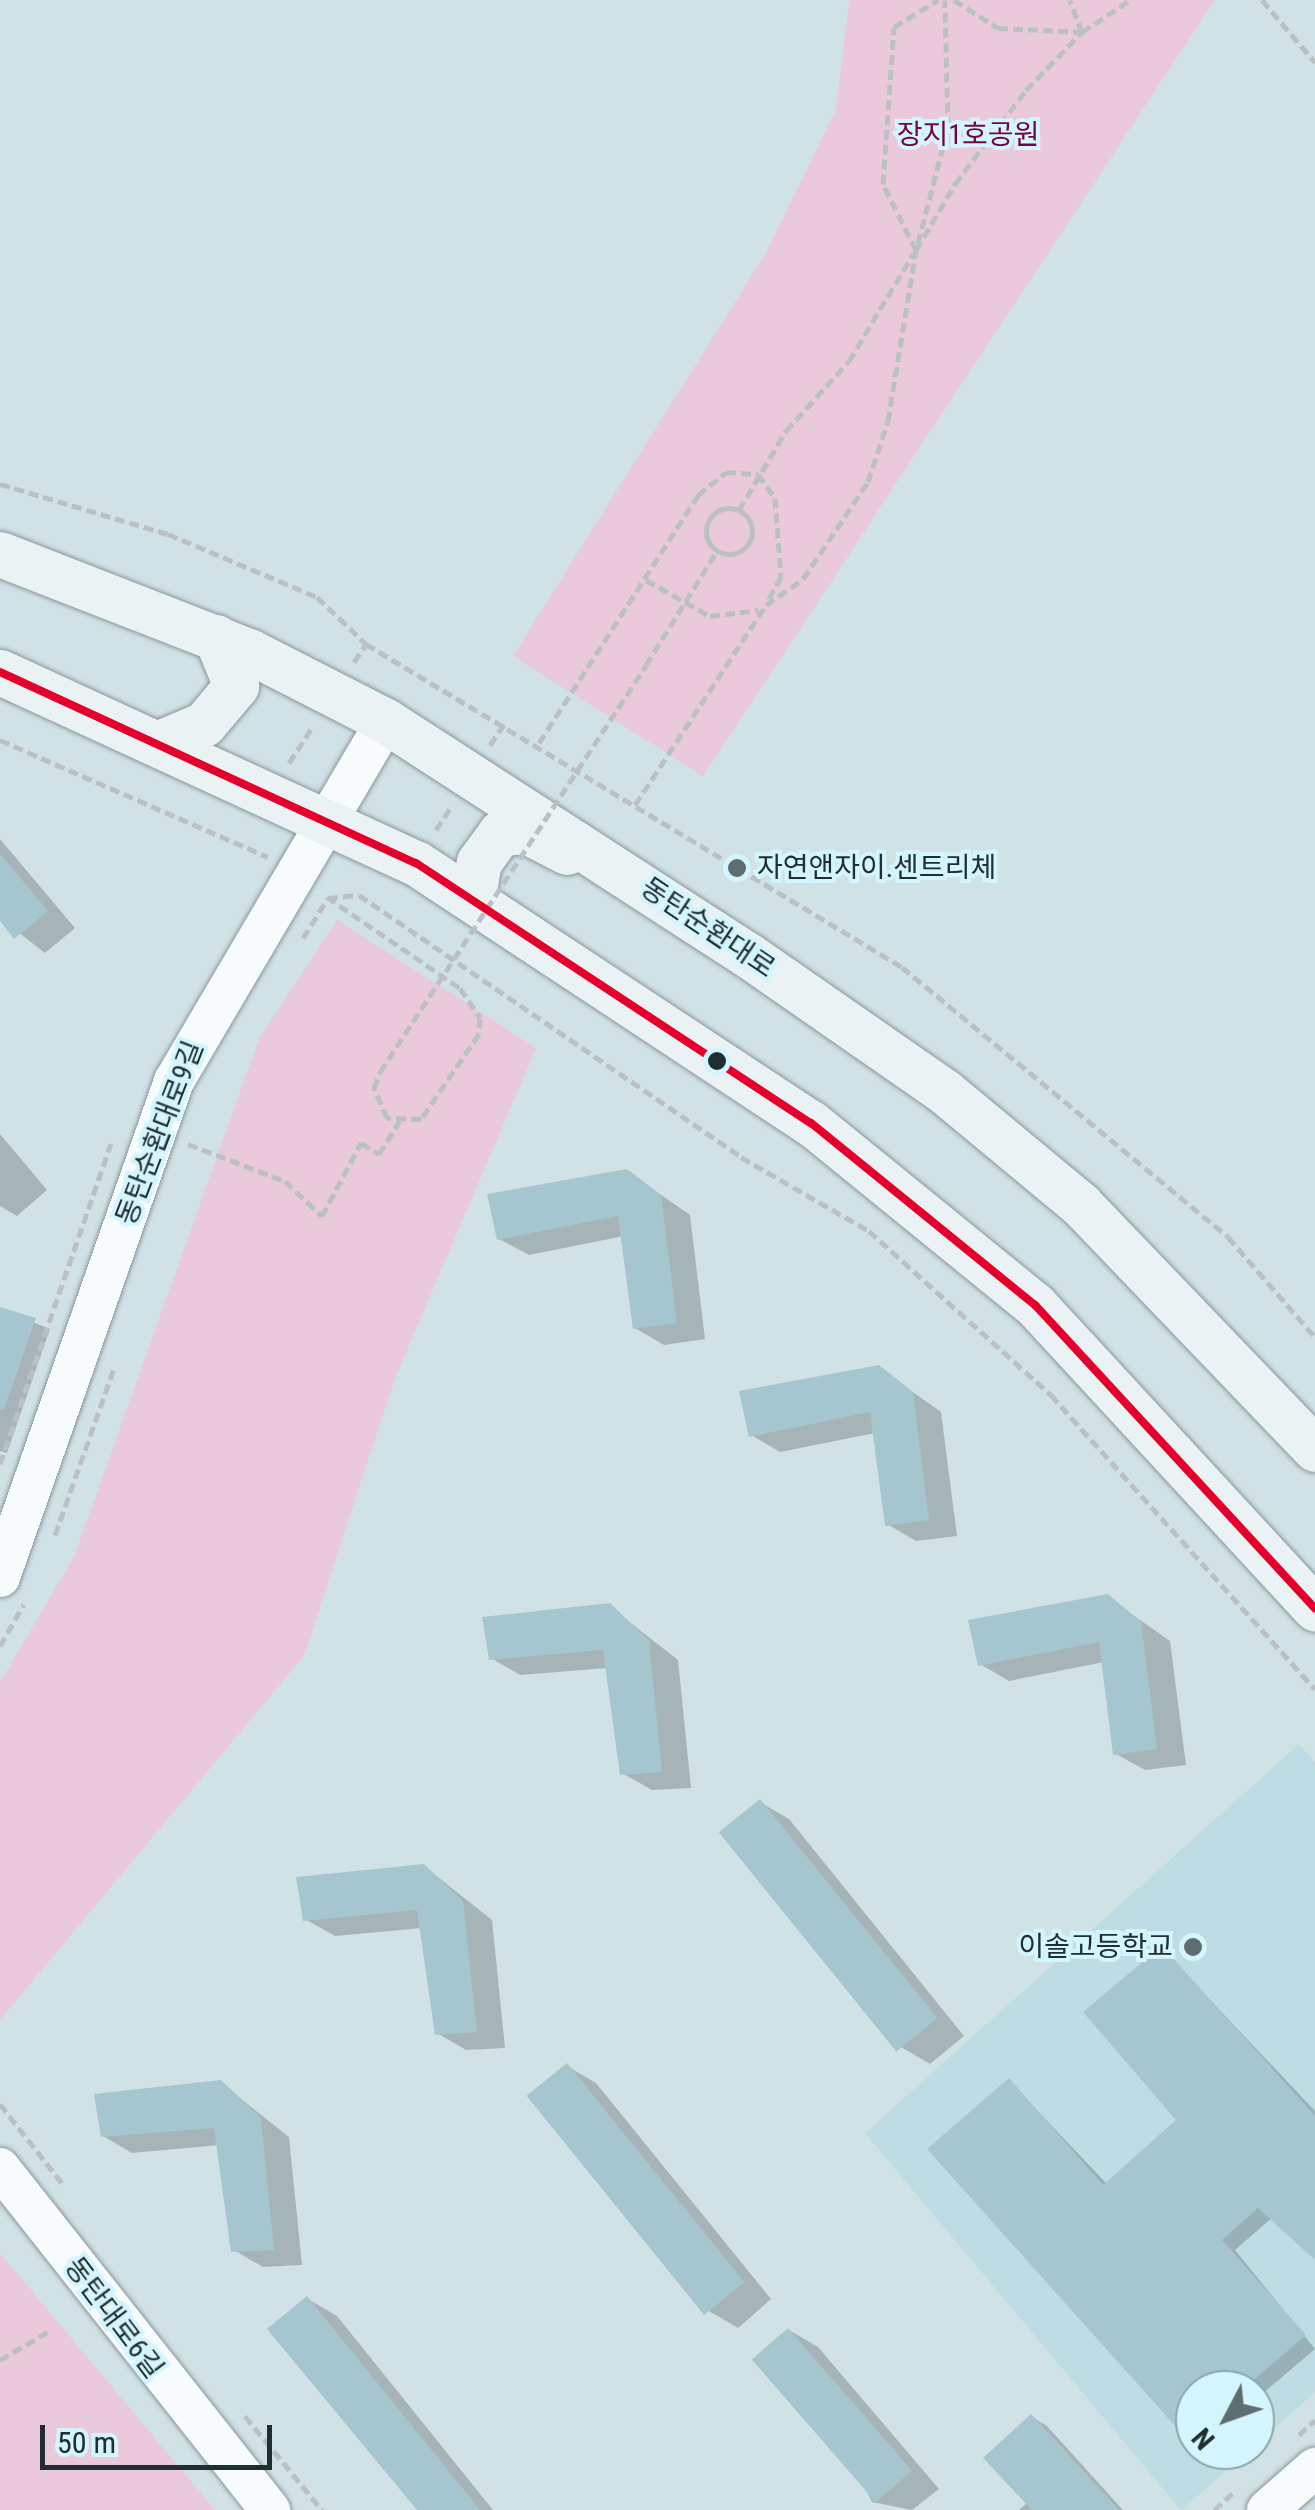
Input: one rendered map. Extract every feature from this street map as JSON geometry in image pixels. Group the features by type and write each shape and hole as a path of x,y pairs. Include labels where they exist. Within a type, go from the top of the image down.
{"main road":[{"name":"동탄순환대로","path":"0,554 216,637 334,694 386,721 655,892 1014,1148 1152,1272 1315,1449"},
{"path":"164,741 204,724 236,686 216,637"},
{"path":"0,672 164,741 332,820 473,898 704,1048 937,1220 1109,1377 1315,1608"},
{"path":"473,898 490,845 500,833 526,831 655,892"}],"street":[{"name":"동탄순환대로9길","path":"15,1585 174,1082 332,820 386,721"},
{"name":"동탄대로6길","path":"0,2168 270,2510"},
{"path":"1267,2510 1315,2468"}],"path":[{"path":"646,580 684,606 738,619 803,580 868,482 888,422 916,250 948,127 942,0 894,27 883,184 916,250"},
{"path":"954,0 998,28 1082,32"},
{"path":"1070,0 1082,32"},
{"path":"738,510 758,474 849,361 983,145 1082,32 1130,0"},
{"path":"1262,0 1315,62"},
{"path":"539,743 712,480 758,474"},
{"path":"635,806 766,605 781,556 775,498 758,474"},
{"path":"0,484 168,534 317,597 366,644 539,743 902,968 1228,1237 1315,1337"},
{"path":"724,508 738,510 752,527 750,542 732,554 717,551 707,524 724,508"},
{"path":"328,898 460,988 480,1018 437,1098 421,1119 400,1121 379,1107 380,1072 646,665 717,551"},
{"path":"271,790 366,644"},
{"path":"0,740 270,858"},
{"path":"328,898 360,895 742,1157 869,1231 1051,1396 1315,1690"},
{"path":"299,944 328,898"},
{"path":"188,1144 285,1181 322,1216 360,1143 379,1154 400,1121"},
{"path":"182,1162 195,1128"},
{"path":"50,1547 120,1350"},
{"path":"0,1646 15,1585"},
{"path":"0,2360 51,2330"}],"shaded area":[{"name":"이솔고등학교","path":"1299,1744 1315,1762 1315,2392 1275,2427 1275,2370 1175,2370 1175,2470 1227,2470 1181,2510 865,2133"}],"green space":[{"name":"장지1호공원","path":"849,0 1215,0 703,776 513,656 767,251 836,109"},
{"path":"337,920 536,1048 395,1378 304,1656 0,2020 0,1682 74,1557 259,1039"},
{"path":"0,2253 215,2510 0,2510"}],"building":[{"path":"0,854 48,911 14,939 0,921"},
{"path":"627,1169 661,1195 677,1323 633,1329 618,1216 497,1240 487,1194"},
{"path":"0,1307 36,1318 4,1410 0,1409"},
{"path":"879,1365 913,1392 929,1520 885,1526 870,1412 749,1437 739,1391"},
{"path":"1108,1594 1141,1622 1157,1749 1113,1755 1099,1642 978,1666 968,1620"},
{"path":"610,1603 649,1641 662,1772 620,1775 603,1650 489,1660 482,1617"},
{"path":"760,1799 937,2018 896,2052 719,1832"},
{"path":"424,1864 463,1901 477,2032 435,2035 417,1910 303,1921 296,1877"},
{"path":"1162,1946 1315,2116 1315,2260 1258,2208 1222,2240 1306,2335 1265,2370 1175,2370 1175,2426 927,2149 1009,2078 1103,2185 1176,2120 1083,2012"},
{"path":"567,2063 744,2282 704,2315 527,2096"},
{"path":"221,2080 261,2118 274,2250 231,2252 214,2128 101,2137 94,2094"},
{"path":"307,2296 480,2510 417,2510 267,2329"},
{"path":"788,2328 912,2471 876,2502 752,2359"},
{"path":"1031,2414 1119,2510 1032,2510 983,2458"}],"transit line":[{"path":"0,672 416,863 811,1123 1035,1305 1315,1608"}],"place":[{"name":"자연앤자이.센트리체","path":"737,868"},
{"name":"이솔고등학교","path":"1193,1947"}]}
